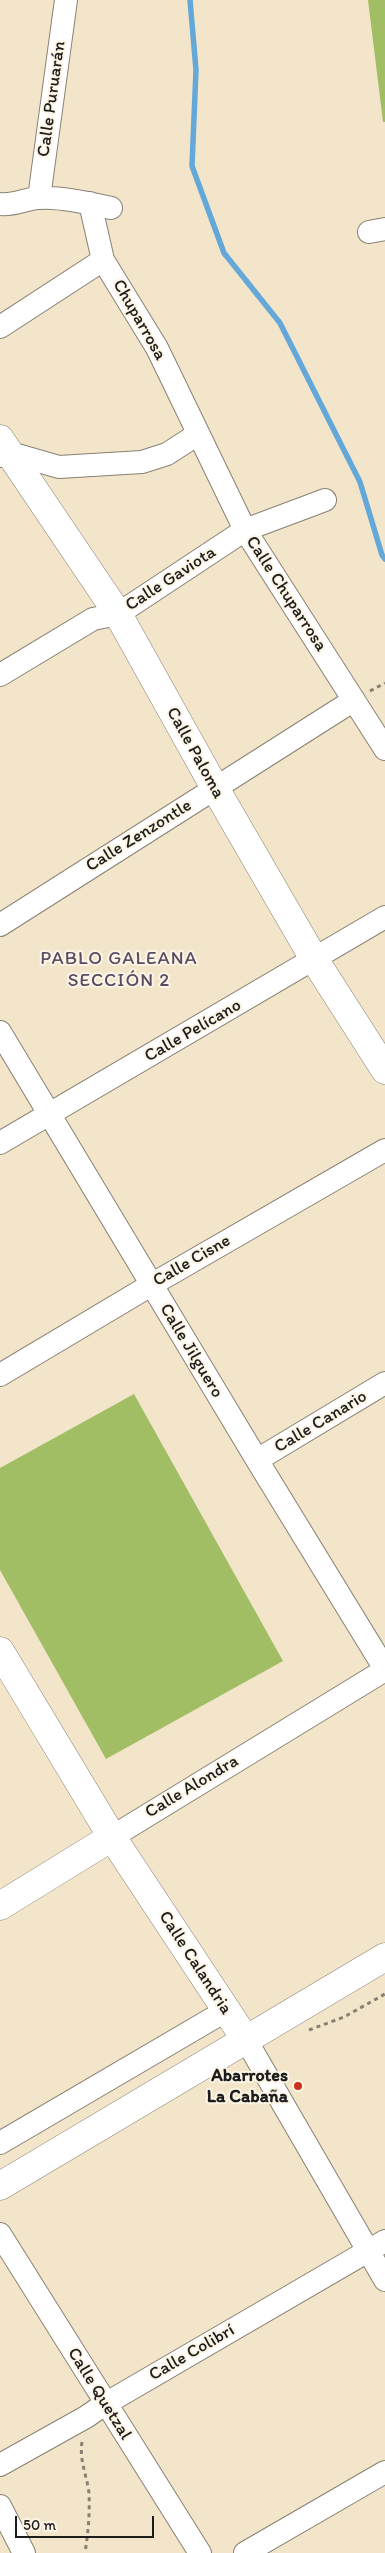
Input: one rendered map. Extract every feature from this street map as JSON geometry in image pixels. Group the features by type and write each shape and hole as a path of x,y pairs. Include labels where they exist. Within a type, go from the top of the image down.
{"street":[{"name":"Calle Puruarán","path":"39,198 66,0"},
{"path":"0,204 39,198"},
{"name":"Chuparrosa","path":"39,198 101,206 104,260 157,348 198,434"},
{"path":"0,328 104,260"},
{"path":"2,449 59,467 142,462 167,454 198,434"},
{"name":"Calle Chuparrosa","path":"198,434 245,530 385,749"},
{"name":"Calle Paloma","path":"2,449 105,609 215,788 314,959 385,1070"},
{"name":"Calle Gaviota","path":"0,675 105,609 245,530 325,500"},
{"name":"Calle Zenzontle","path":"0,924 354,700"},
{"name":"Calle Pelícano","path":"0,1143 385,918"},
{"name":"Calle Jilguero","path":"0,1032 151,1285 385,1669"},
{"name":"Calle Cisne","path":"0,1375 151,1285 385,1150"},
{"name":"Calle Canario","path":"257,1460 385,1383"},
{"name":"Calle Calandria","path":"0,1651 112,1837 246,2040 377,2246 385,2280"},
{"name":"Calle Alondra","path":"0,1906 385,1669"},
{"path":"0,2186 385,1957"},
{"path":"0,2143 226,2010"},
{"name":"Calle Quetzal","path":"0,2234 104,2404 200,2553"},
{"name":"Calle Colibrí","path":"0,2465 86,2417 104,2404 377,2246"},
{"path":"245,2553 385,2472"},
{"path":"0,2506 24,2553"}],"path":[{"path":"84,2553 89,2527 89,2493 81,2451 86,2417"}],"green space":[{"path":"368,0 385,0 385,122 383,122"},
{"path":"134,1394 283,1661 106,1759 0,1570 0,1468"}],"waterway":[{"path":"190,0 196,70 192,166 224,253 280,323 360,482 382,555 385,559"}],"place":[{"name":"Abarrotes La Cabaña","path":"298,2086"}],"district":[{"name":"PABLO GALEANA SECCIÓN 2","path":"119,970"}]}
